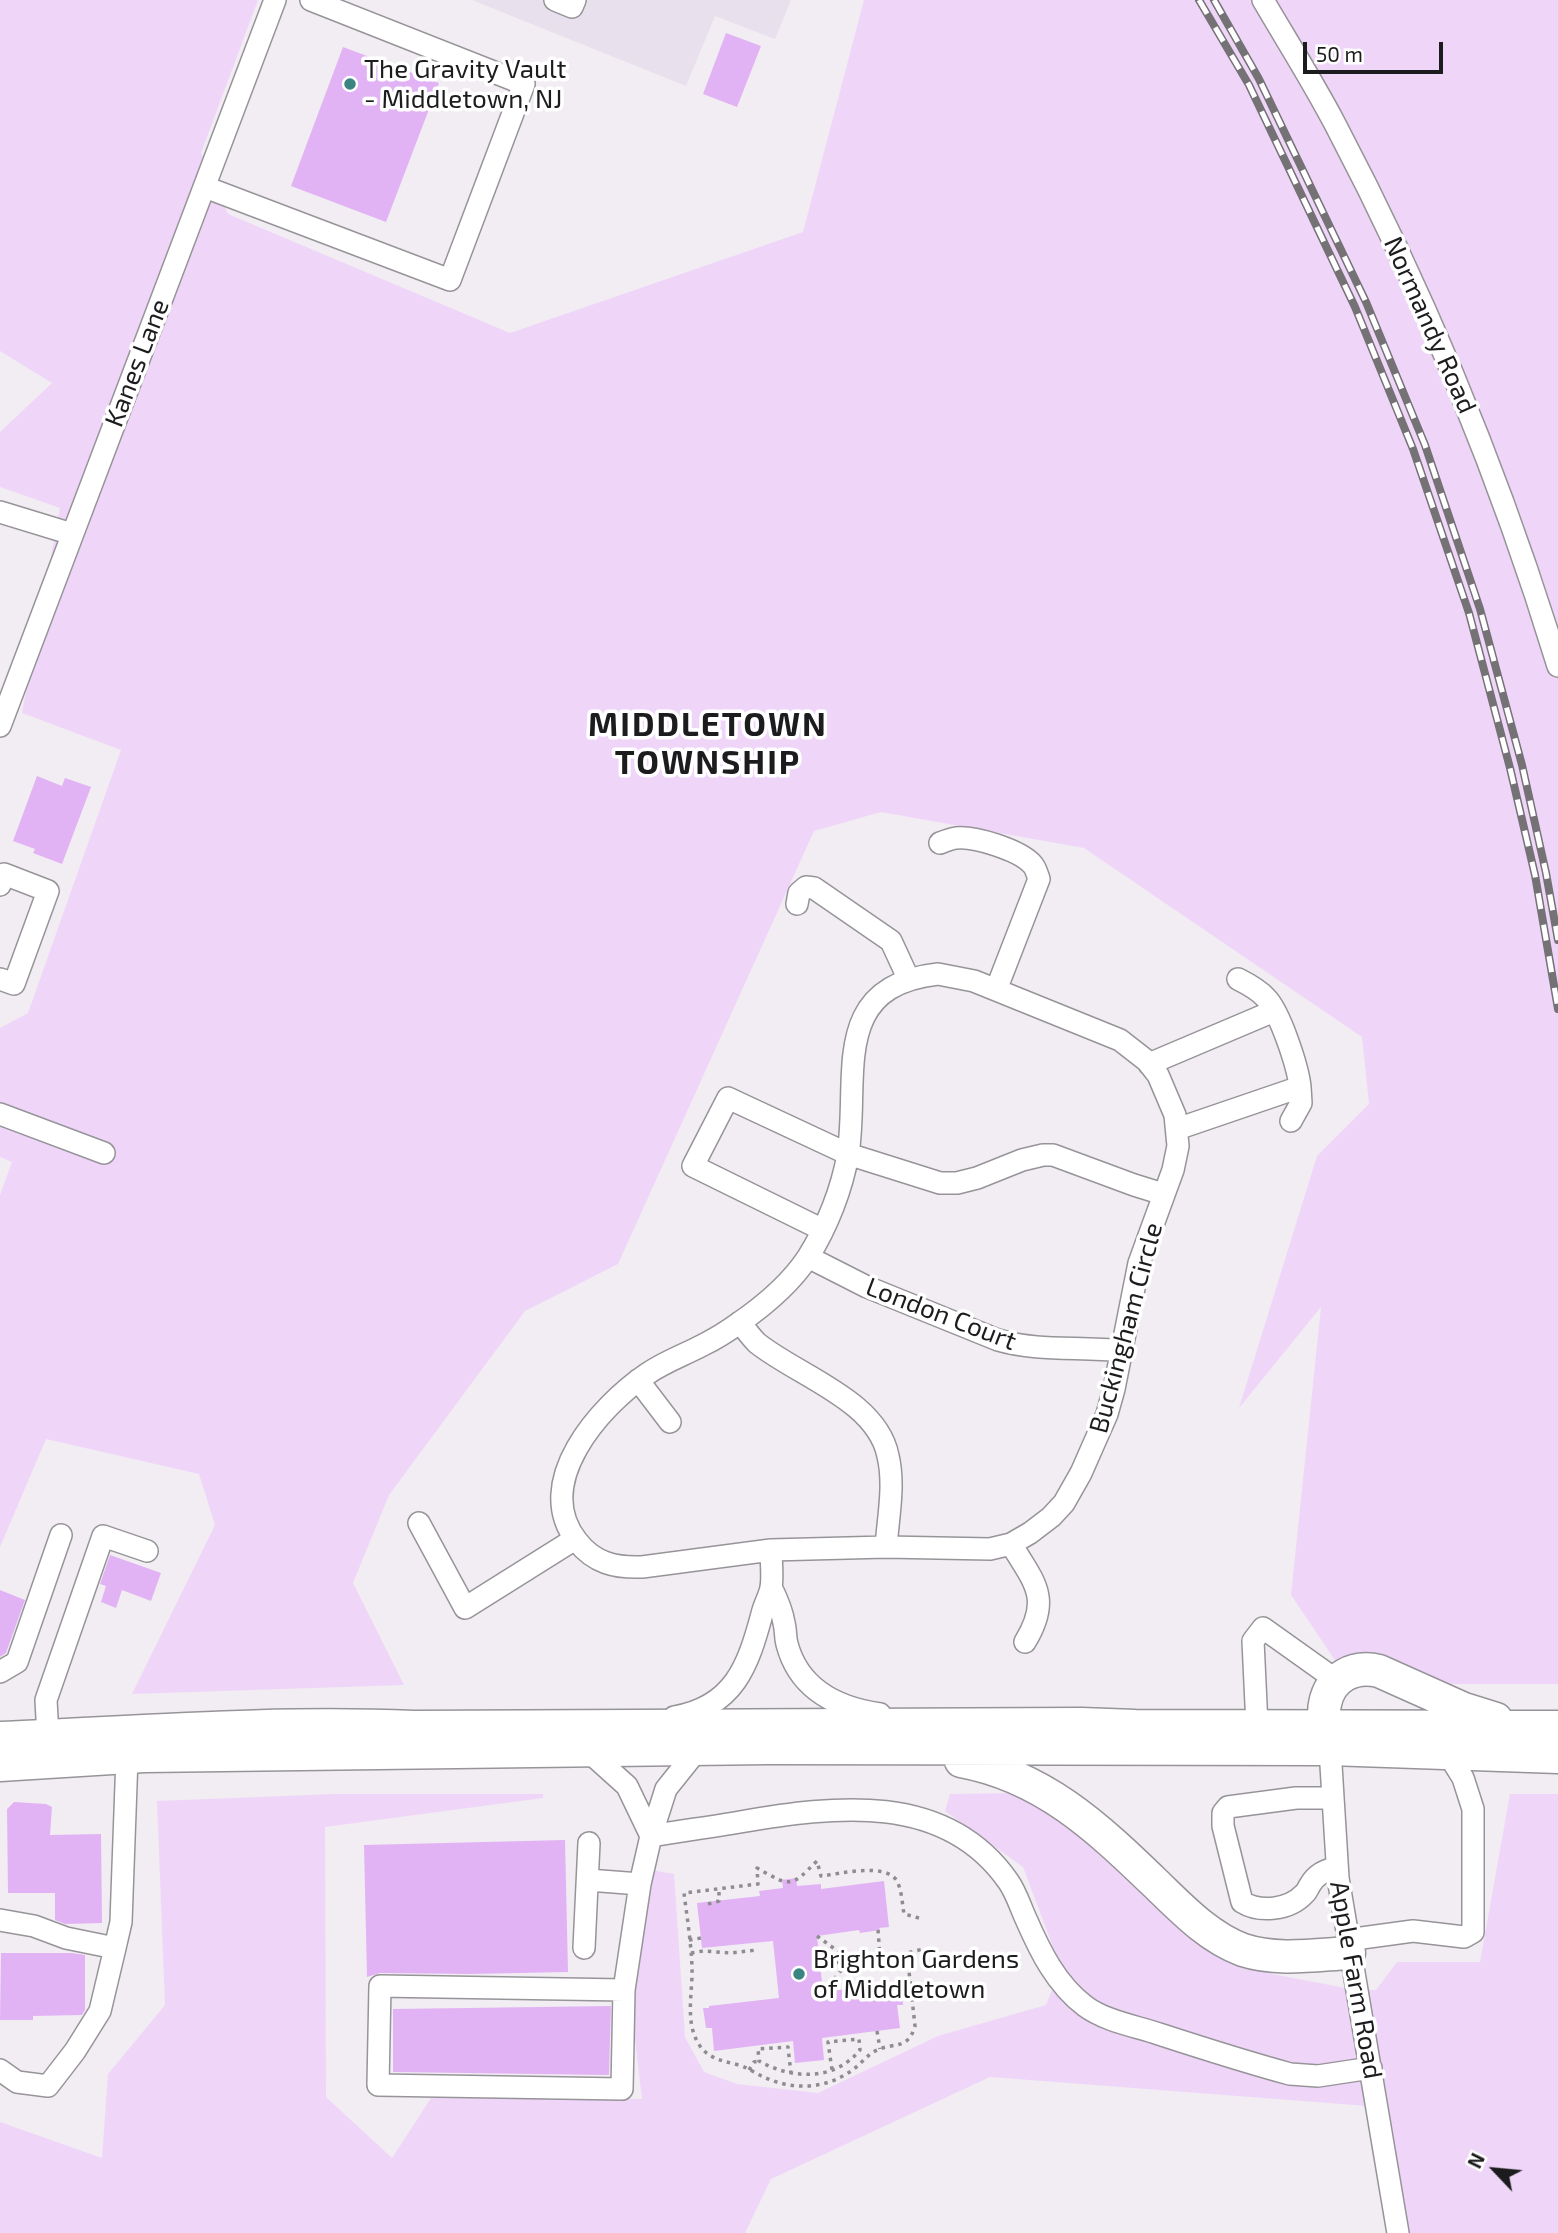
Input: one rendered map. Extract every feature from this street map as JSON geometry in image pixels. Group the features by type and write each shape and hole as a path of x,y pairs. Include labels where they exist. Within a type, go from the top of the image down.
{"highway":[{"path":"1328,1738 1324,1705 1329,1691 1338,1679 1365,1668 1379,1671 1490,1718 1546,1727"},
{"path":"0,1738 202,1728 356,1725 1257,1726 1448,1754 1558,1757"},
{"path":"0,1765 127,1757 587,1750 901,1749 1328,1738 1546,1727"},
{"path":"901,1749 977,1763 1014,1775 1066,1804 1106,1835 1185,1912 1231,1945 1268,1955 1294,1956 1348,1946"}],"street":[{"name":"Kanes Lane","path":"0,726 275,0"},
{"path":"205,187 450,280 524,84 311,0"},
{"path":"555,0 572,7 575,0"},
{"name":"Normandy Road","path":"1263,0 1334,122 1440,343 1502,496 1558,666"},
{"path":"0,512 72,534"},
{"path":"940,843 954,838 967,838 1023,856 1035,866 1039,879 996,990"},
{"path":"0,885 4,874 48,891 15,984 0,979"},
{"path":"797,904 799,893 806,887 814,888 891,941 909,980"},
{"name":"Buckingham Circle","path":"938,974 959,977 996,990 1109,1034 1129,1046 1149,1064 1167,1092 1177,1129 1178,1146 1173,1170 1139,1263 1107,1415 1081,1473 1063,1503 1051,1517 1030,1533 1011,1544 990,1549 886,1547 771,1550 642,1567 621,1567 589,1554 575,1539 562,1508 562,1487 570,1460 591,1426 612,1402 638,1380 740,1322 772,1298 808,1257 840,1186 848,1154 852,1055 868,1010 880,996 897,985 938,974"},
{"path":"1238,979 1267,999 1299,1075 1301,1103 1291,1121"},
{"path":"1149,1064 1274,1011"},
{"path":"1177,1129 1300,1087"},
{"path":"821,1229 693,1166 728,1098 848,1154 940,1183 957,1183 1023,1160 1053,1155 1163,1194"},
{"path":"0,1114 104,1153"},
{"name":"London Court","path":"808,1257 867,1287 998,1340 1037,1349 1097,1348 1122,1352"},
{"path":"740,1322 756,1342 847,1401 868,1417 878,1429 886,1445 890,1466 886,1547"},
{"path":"638,1380 670,1422"},
{"path":"419,1523 465,1608 575,1539"},
{"path":"0,1672 17,1662 61,1535"},
{"path":"48,1736 46,1700 103,1536 147,1551"},
{"path":"1011,1544 1038,1589 1038,1611 1025,1642"},
{"path":"628,1725 694,1713 710,1706 729,1690 744,1668 755,1643 771,1587 771,1550"},
{"path":"771,1587 780,1606 792,1660 813,1689 855,1710 944,1725"},
{"path":"1257,1726 1253,1642 1263,1628 1338,1679"},
{"name":"Apple Farm Road","path":"1328,1738 1337,1867 1348,1946 1398,2233"},
{"path":"624,1990 380,1986 378,2085 622,2089 624,1990 640,1884 666,1789 698,1749"},
{"path":"587,1750 627,1786 651,1836"},
{"path":"1348,1946 1413,1931 1464,1937 1473,1932 1473,1810 1463,1777 1448,1754"},
{"path":"0,2070 17,2082 48,2086 75,2051 100,2011 121,1922 127,1757"},
{"path":"1333,1798 1296,1798 1228,1807 1223,1813 1223,1826 1242,1902 1250,1906 1268,1909 1283,1906 1304,1895 1321,1872 1337,1867"},
{"path":"651,1836 826,1810 864,1811 929,1821 959,1834 981,1849 998,1867 1013,1888 1044,1957 1069,1992 1087,2007 1122,2023 1290,2074 1318,2076 1371,2068"},
{"path":"584,1948 589,1843"},
{"path":"588,1880 640,1884"},
{"path":"0,1920 34,1926 66,1938 115,1948"}],"path":[{"path":"907,1953 915,2026 904,2043 880,2049 846,2075 815,2086 804,2087 778,2082 711,2057 694,2034 691,1953 684,1893 758,1884 757,1868 773,1878 789,1882 804,1876 817,1861 821,1876 876,1870 893,1875 898,1883 904,1914 919,1918"},
{"path":"708,1904 719,1901 719,1888"},
{"path":"878,1930 880,1957"},
{"path":"817,1936 843,1955"},
{"path":"689,1940 701,1938"},
{"path":"859,1960 923,1949"},
{"path":"691,1953 757,1950"},
{"path":"820,1964 841,1962"},
{"path":"823,1992 844,1967"},
{"path":"877,2031 880,2049"},
{"path":"749,2070 754,2062 759,2061 791,2074 810,2075 832,2070 855,2056 860,2050 859,2039 828,2042 832,2070"},
{"path":"759,2061 758,2049 788,2047 791,2074"},
{"path":"824,2056 830,2056"}],"shaded area":[{"path":"0,0 258,0 201,153 228,214 510,333 803,232 864,0 1558,0 1558,1684 1367,1684 1339,1666 1291,1595 1321,1307 1239,1408 1317,1156 1369,1104 1362,1037 1084,848 881,812 814,831 618,1264 525,1311 389,1495 353,1583 404,1685 132,1694 215,1525 199,1474 46,1439 0,1547 0,1195 12,1162 0,1157 0,1028 28,1013 121,750 22,713 60,508 0,487 0,432 52,383 0,351"},
{"path":"472,0 791,0 775,39 715,16 686,86"},
{"path":"1018,1793 1272,1974 1356,1990 1376,1990 1397,1962 1480,1962 1510,1794 1558,1794 1558,2233 1409,2233 1380,2107 990,2077 771,2179 745,2233 0,2233 0,2122 102,2158 108,2074 165,2005 157,1801 335,1794 543,1794 543,1798 325,1827 326,2097 392,2158 431,2098 642,2099 632,2014 652,1870 674,1874 685,2037 704,2072 737,2084 818,2093 938,2036 1046,2005 1061,1968 1023,1867 945,1811 950,1794"}],"building":[{"path":"726,33 761,46 737,107 703,94"},
{"path":"343,47 439,83 386,222 291,186"},
{"path":"37,776 62,786 65,778 91,787 62,864 33,853 35,849 13,841"},
{"path":"110,1555 161,1573 151,1601 122,1590 116,1608 101,1602 106,1586 100,1584"},
{"path":"0,1590 25,1600 6,1653 0,1657"},
{"path":"14,1802 46,1804 52,1807 50,1835 101,1834 102,1923 65,1924 55,1920 55,1893 8,1893 7,1809"},
{"path":"565,1840 568,1972 380,1973 367,1977 364,1845"},
{"name":"Brighton Gardens of Middletown","path":"796,1878 797,1886 821,1884 821,1889 884,1881 889,1927 860,1933 859,1930 817,1936 823,1992 878,1985 901,1986 903,2005 897,2005 900,2028 822,2038 824,2060 795,2063 793,2041 714,2051 712,2028 706,2028 703,2008 779,1998 773,1941 702,1948 697,1903 760,1896 759,1891 783,1888 782,1880"},
{"path":"1,1953 85,1955 85,2010 82,2015 0,2020"},
{"path":"611,2006 609,2075 393,2072 393,2009"}],"railway":[{"path":"1199,0 1249,85 1355,307 1413,449 1469,613 1510,768 1535,875 1558,1009"},
{"path":"1214,0 1259,79 1366,302 1425,445 1480,609 1522,765 1558,940"}],"place":[{"name":"The Gravity Vault - Middletown, NJ","path":"350,84"},
{"name":"Brighton Gardens of Middletown","path":"799,1974"}],"district":[{"name":"MIDDLETOWN TOWNSHIP","path":"708,744"}]}
